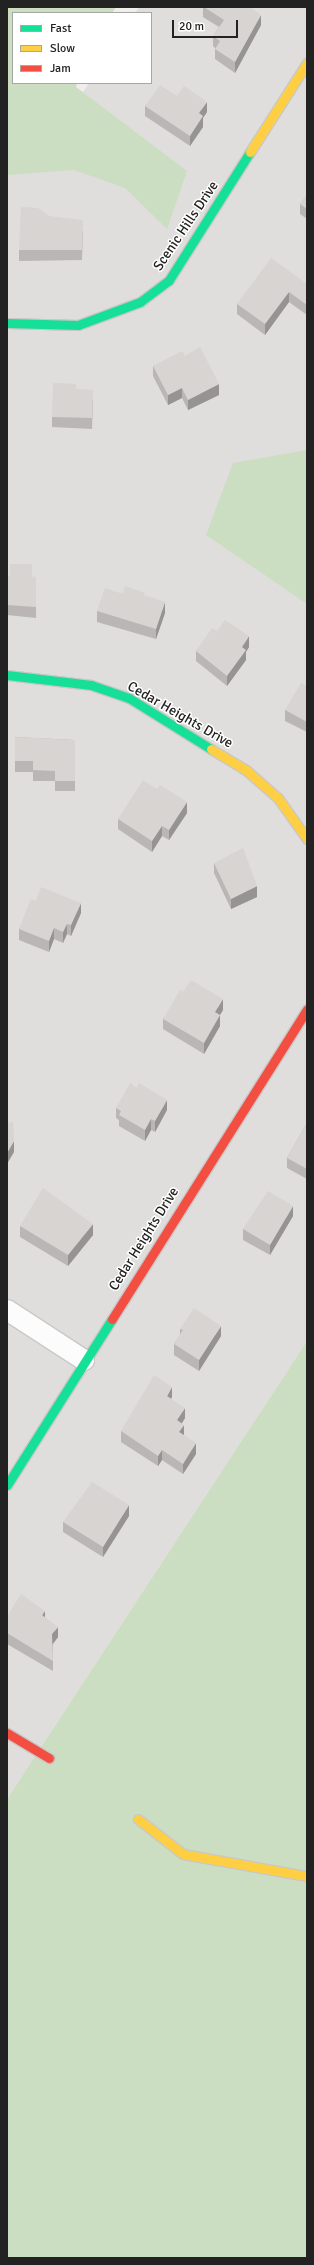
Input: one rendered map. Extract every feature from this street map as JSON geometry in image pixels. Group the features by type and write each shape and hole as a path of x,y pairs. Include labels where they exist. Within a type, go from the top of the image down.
{"street":[{"name":"Scenic Hills Drive","path":"7,323 78,325 103,318 140,302 169,280 307,63"},
{"name":"Cedar Heights Drive","path":"7,675 91,685 129,698 246,770 278,798 307,839"},
{"name":"Cedar Heights Drive","path":"7,1485 84,1360 307,1010"},
{"path":"7,1310 84,1360"},
{"path":"7,1733 49,1758"},
{"path":"138,1819 182,1854 307,1876"}],"shaded area":[{"path":"139,7 307,7 307,1341 7,1799 7,120 60,128 88,84 152,84 152,12 136,12"}],"green space":[{"path":"7,7 116,7 113,12 12,12 12,84 77,84 76,87 187,171 167,229 125,188 74,170 7,175"},
{"path":"307,450 307,604 206,535 233,463"},
{"path":"307,1341 307,2258 7,2258 7,1799"}],"building":[{"path":"204,7 250,7 261,15 235,62 215,49 220,41 213,36 224,20"},
{"path":"160,85 177,96 184,86 207,102 199,113 203,116 190,136 145,106"},
{"path":"307,195 307,209 300,204"},
{"path":"21,207 38,208 49,216 83,220 82,250 19,250"},
{"path":"271,258 307,284 307,305 289,292 265,324 237,304"},
{"path":"200,347 219,384 188,400 182,388 168,395 153,366 182,351 185,356"},
{"path":"53,383 76,384 76,389 93,390 92,418 52,417"},
{"path":"10,564 32,564 32,577 36,577 36,607 7,605 7,576 10,576"},
{"path":"125,586 145,593 144,595 165,602 156,629 97,611 105,588 123,594"},
{"path":"225,620 249,636 242,647 246,650 227,676 196,651 212,628 217,631"},
{"path":"301,683 307,686 307,722 285,710"},
{"path":"15,737 75,740 75,781 55,781 55,771 33,770 33,761 15,761"},
{"path":"143,780 157,789 160,785 187,802 169,830 162,826 152,841 118,819"},
{"path":"243,848 257,886 231,899 214,863"},
{"path":"41,887 81,903 71,925 67,924 63,932 54,928 49,941 19,929 31,899 36,901"},
{"path":"191,980 223,999 215,1012 220,1015 204,1043 163,1019 180,990 183,992"},
{"path":"130,1083 137,1088 139,1083 167,1100 155,1121 151,1119 145,1130 119,1115 121,1111 116,1108"},
{"path":"13,1122 14,1141 7,1153 7,1123"},
{"path":"307,1123 307,1169 287,1158"},
{"path":"43,1188 93,1224 68,1255 20,1226"},
{"path":"268,1191 293,1206 270,1245 243,1229"},
{"path":"194,1308 221,1326 199,1360 174,1344 183,1330 180,1329"},
{"path":"154,1375 172,1387 167,1396 185,1408 177,1420 184,1425 179,1432 196,1443 183,1464 162,1450 158,1456 121,1431"},
{"path":"92,1482 129,1505 103,1547 63,1522"},
{"path":"21,1594 45,1611 42,1615 58,1627 52,1634 53,1661 7,1633 7,1617"}],"traffic: fast":[{"path":"7,323 78,325 140,302 169,280 250,152"},
{"path":"7,675 91,685 129,698 211,749"},
{"path":"7,1485 112,1319"}],"traffic: slow":[{"path":"250,152 307,63"},
{"path":"211,749 246,770 278,798 307,839"},
{"path":"138,1819 183,1854 307,1876"}],"traffic: jam":[{"path":"112,1319 307,1009"},
{"path":"7,1733 49,1758"}]}
